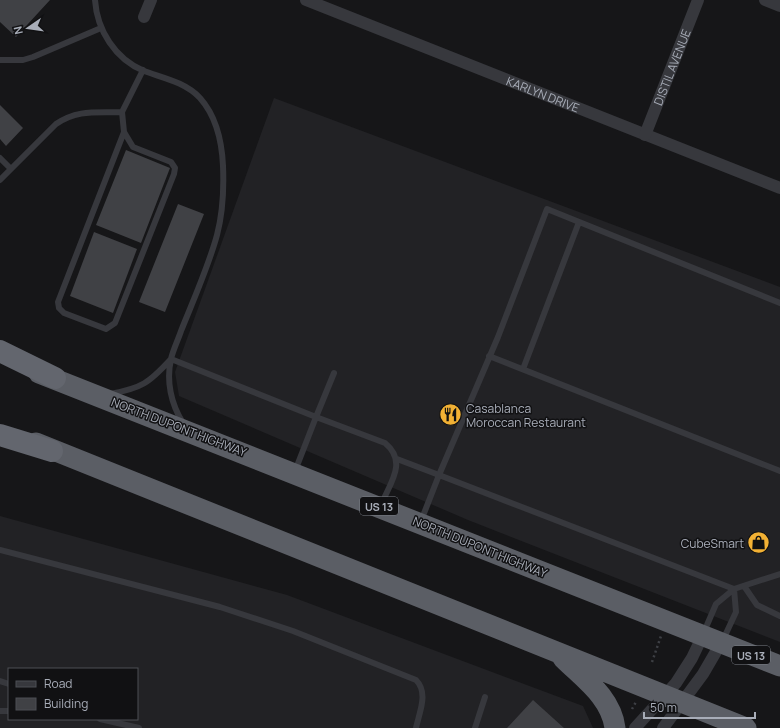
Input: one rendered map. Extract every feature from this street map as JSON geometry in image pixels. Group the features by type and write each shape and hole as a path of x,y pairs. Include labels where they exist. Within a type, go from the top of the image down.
{"highway":[{"path":"0,351 54,378"},
{"name":"NORTH DUPONT HIGHWAY","path":"0,360 54,378 100,396 780,666"},
{"path":"0,427 52,451 555,650 746,728"},
{"path":"0,435 52,451"},
{"path":"555,650 603,697 612,715 614,728"}],"street":[{"path":"144,17 151,0"},
{"name":"KARLYN DRIVE","path":"306,0 780,188"},
{"name":"DISTIL AVENUE","path":"645,135 698,0"},
{"path":"765,0 780,6"},
{"path":"635,728 674,699 703,674 712,639"},
{"path":"663,728 692,658 712,639"}],"lane":[{"path":"95,0 96,15 110,44 128,61 143,70 164,76 186,87 200,98 211,115 220,140 223,165 223,198 217,235 171,359 169,387 172,402 188,431"},
{"path":"0,60 33,57 101,28"},
{"path":"124,132 58,302 59,308 64,313 106,329 115,323 174,174 175,168 171,162 133,147 124,132 122,112 143,70"},
{"path":"0,180 56,124 65,118 74,114 122,112"},
{"path":"0,158 11,169"},
{"path":"420,523 489,356 546,209 780,303"},
{"path":"523,369 579,222"},
{"path":"489,356 780,471"},
{"path":"100,396 141,386 150,380 171,359"},
{"path":"171,359 385,443 394,450 397,459 397,467 380,507"},
{"path":"294,473 334,373"},
{"path":"397,459 734,589"},
{"path":"0,550 220,607 294,631 416,680 420,685 423,694 416,728"},
{"path":"712,639 716,604 734,589 780,574"},
{"path":"744,586 757,605 780,616"},
{"path":"712,639 736,612 734,589"},
{"path":"475,728 485,697"},
{"path":"104,720 139,728"}],"path":[{"path":"652,662 662,635"},
{"path":"632,709 636,701"}],"shaded area":[{"path":"274,98 780,287 780,642 468,520 179,396 175,372"},
{"path":"0,516 287,595 583,706 593,728 0,728"}],"building":[{"path":"0,0 50,0 16,37 0,22"},
{"path":"0,105 23,128 6,146 0,139"},
{"path":"126,150 170,168 141,243 96,225"},
{"path":"178,204 204,214 165,312 139,302"},
{"path":"94,232 137,249 113,313 70,296"},
{"path":"533,700 564,728 507,728"}],"place":[{"name":"Casablanca Moroccan Restaurant","path":"450,415"},
{"name":"CubeSmart","path":"759,543"}]}
